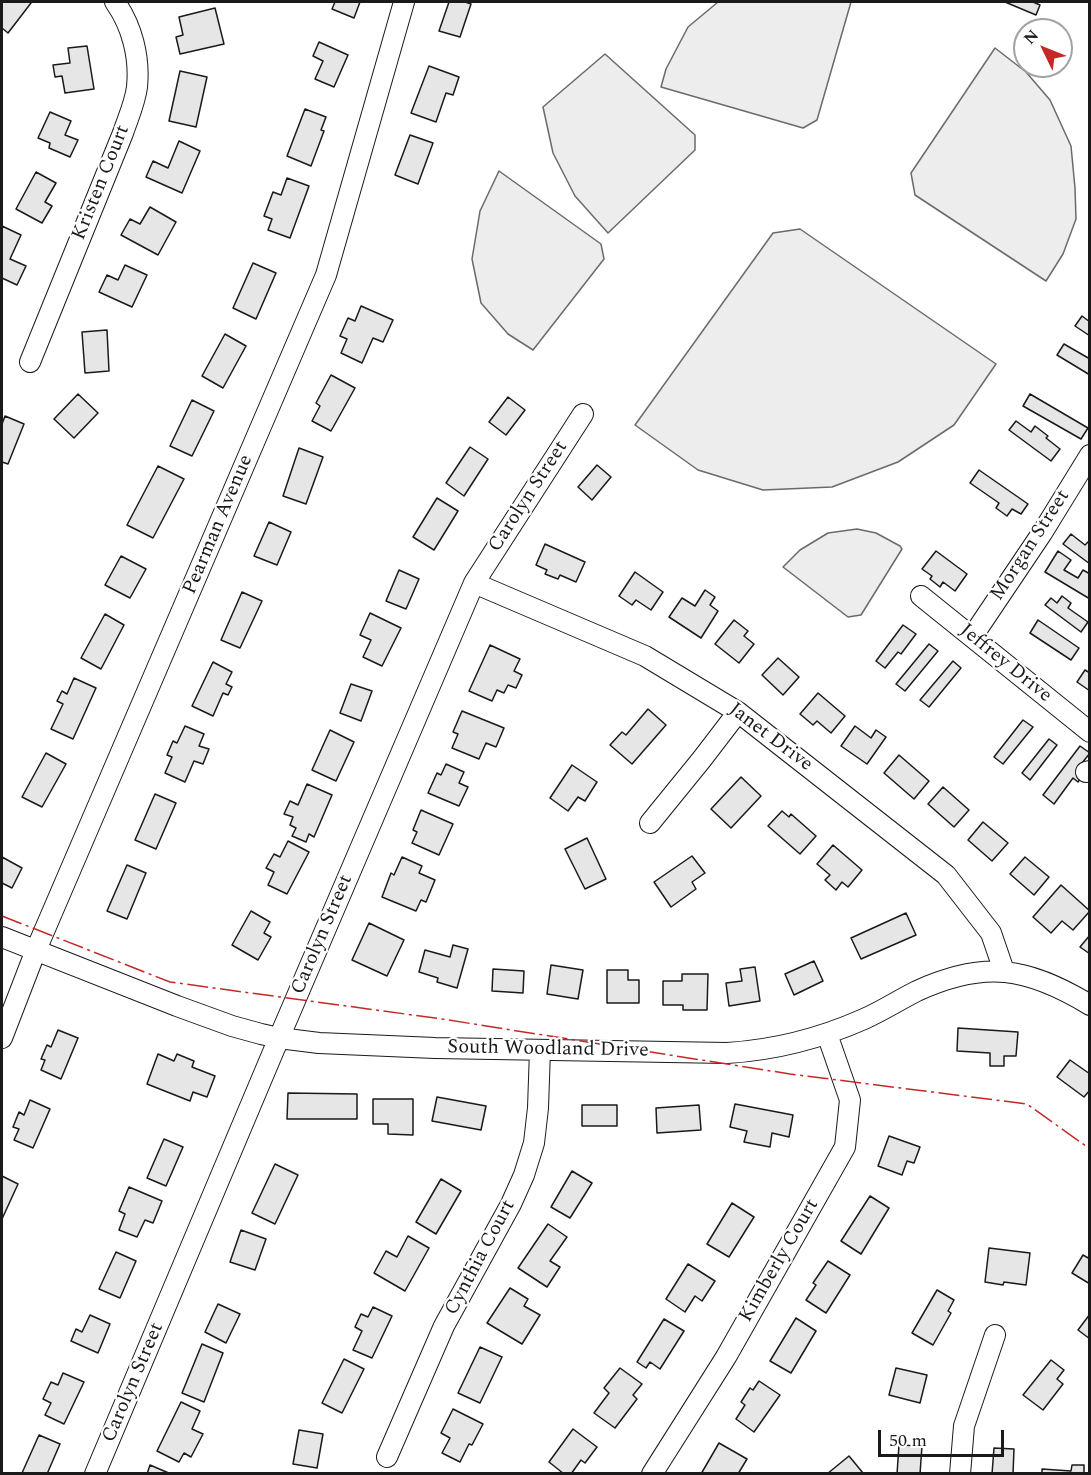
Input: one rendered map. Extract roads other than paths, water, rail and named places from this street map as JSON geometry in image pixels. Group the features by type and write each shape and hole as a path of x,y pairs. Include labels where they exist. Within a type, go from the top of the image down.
{"street":[{"name":"Kristen Court","path":"30,362 134,103 137,88 136,56 128,24 115,2"},
{"name":"Pearman Avenue","path":"2,1038 36,950 326,275 405,2"},
{"name":"Carolyn Street","path":"95,1473 474,583 583,414"},
{"name":"Morgan Street","path":"972,637 1042,533 1089,455"},
{"name":"Janet Drive","path":"474,583 645,656 738,712 946,875 990,933 1004,971"},
{"name":"Jeffrey Drive","path":"921,596 1089,732"},
{"path":"650,823 738,712"},
{"name":"South Woodland Drive","path":"2,937 221,1022 279,1038 319,1043 540,1050 727,1053 757,1051 786,1046 827,1034 866,1019 940,981 965,974 991,971 1017,973 1042,980 1089,1005"},
{"name":"Kimberly Court","path":"652,1473 726,1356 845,1147 850,1100 827,1034"},
{"name":"Cynthia Court","path":"387,1457 444,1326 511,1204 524,1175 534,1143 540,1050"},
{"path":"960,1473 964,1426 995,1335"}]}
